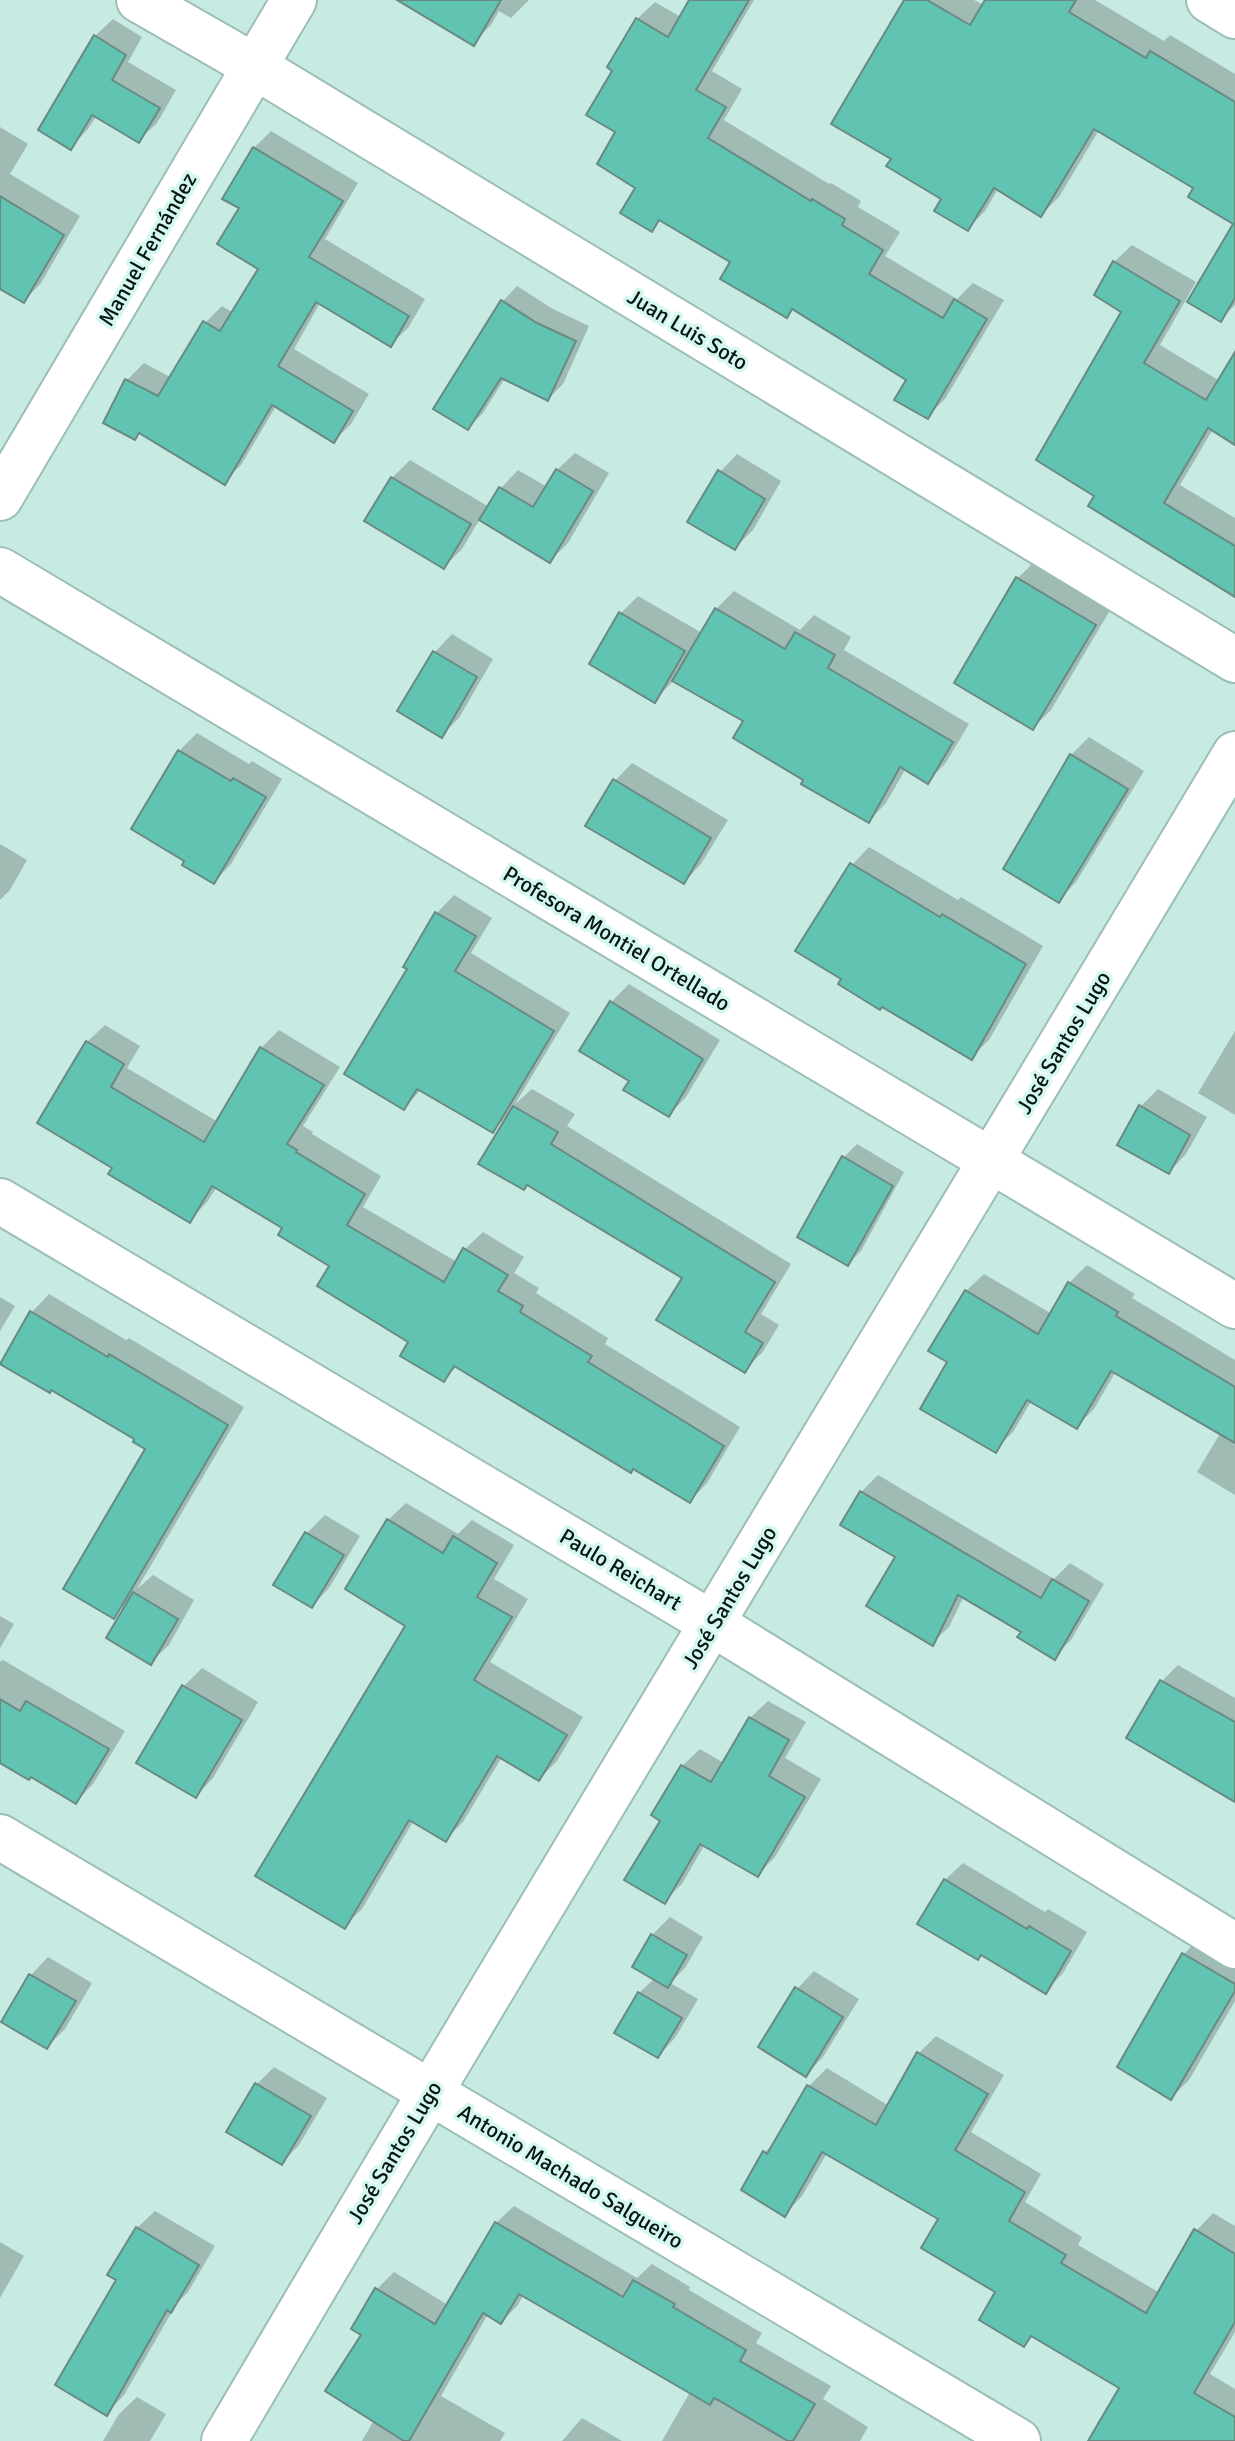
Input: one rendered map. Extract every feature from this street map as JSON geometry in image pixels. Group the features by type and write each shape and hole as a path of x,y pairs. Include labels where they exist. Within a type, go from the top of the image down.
{"street":[{"name":"Juan Luis Soto","path":"139,0 254,66 1235,660"},
{"name":"Manuel Fernández","path":"0,498 294,0"},
{"path":"1209,0 1235,16"},
{"name":"Profesora Montiel Ortellado","path":"0,570 1235,1306"},
{"name":"José Santos Lugo","path":"224,2441 430,2092 1235,754"},
{"name":"Paulo Reichart","path":"0,1201 713,1624 1235,1946"},
{"name":"Antonio Machado Salgueiro","path":"0,1837 1018,2441"}],"building":[{"path":"397,0 501,0 474,46"},
{"path":"689,0 749,0 696,90 726,107 708,138 845,219 842,225 883,250 869,274 943,318 954,299 987,319 928,419 894,400 906,380 792,309 787,318 720,279 730,262 659,220 652,232 620,213 635,188 597,164 615,132 586,115 612,71 607,67 636,18 668,37"},
{"path":"904,0 927,0 970,25 985,0 1076,0 1069,12 1146,58 1150,51 1235,102 1235,298 1221,322 1187,302 1233,224 1188,197 1193,188 1094,129 1041,217 994,188 968,231 934,211 941,199 886,166 891,159 831,124"},
{"path":"94,35 126,55 112,80 160,108 139,143 92,115 71,150 38,130"},
{"path":"253,147 343,201 309,257 409,316 391,347 316,302 278,366 353,411 334,443 272,405 225,485 139,433 135,440 103,423 125,379 158,396 203,321 220,331 258,269 217,244 239,208 222,199"},
{"path":"0,196 64,235 24,303 0,289"},
{"path":"1113,261 1180,301 1144,363 1206,400 1235,352 1235,445 1208,428 1164,503 1235,546 1235,597 1088,506 1094,496 1036,460 1121,312 1094,295"},
{"path":"501,300 537,323 576,341 548,401 501,378 468,430 433,409"},
{"path":"556,469 593,491 550,563 479,520 499,487 533,507"},
{"path":"718,470 765,499 735,550 687,522"},
{"path":"391,477 471,524 444,569 364,521"},
{"path":"1016,577 1096,625 1033,730 954,683"},
{"path":"715,608 785,649 795,632 835,655 828,668 953,742 928,784 900,767 869,823 801,784 803,780 733,738 743,721 672,681"},
{"path":"619,612 685,651 655,703 589,664"},
{"path":"433,651 477,677 442,738 397,711"},
{"path":"178,750 266,797 214,884 182,865 184,861 131,829"},
{"path":"1070,754 1128,789 1059,903 1003,869"},
{"path":"613,779 711,838 684,884 585,826"},
{"path":"850,863 1026,964 972,1060 882,1007 880,1010 838,984 841,979 795,951"},
{"path":"435,912 476,936 455,971 554,1031 493,1133 417,1089 404,1110 344,1074 407,969 403,967"},
{"path":"610,1001 703,1059 669,1117 623,1090 629,1081 579,1051"},
{"path":"86,1041 124,1064 111,1087 204,1142 260,1047 324,1085 287,1144 365,1194 347,1225 444,1282 463,1248 508,1275 498,1291 523,1306 520,1312 592,1356 588,1362 724,1446 690,1503 633,1469 631,1473 454,1366 444,1382 400,1356 408,1342 317,1286 329,1266 278,1235 282,1228 212,1186 190,1223 108,1174 112,1168 37,1123"},
{"path":"1139,1105 1190,1135 1169,1174 1117,1145"},
{"path":"513,1106 558,1132 551,1144 775,1282 745,1332 763,1343 745,1373 656,1320 682,1278 527,1185 524,1190 478,1164"},
{"path":"842,1156 893,1186 848,1266 797,1237"},
{"path":"1068,1282 1118,1312 1116,1316 1235,1387 1235,1443 1111,1371 1077,1429 1027,1400 996,1453 920,1409 947,1362 928,1351 965,1290 1038,1334"},
{"path":"30,1311 228,1425 114,1619 63,1589 145,1449 133,1442 134,1439 51,1390 50,1393 0,1364"},
{"path":"860,1491 1041,1598 1052,1579 1089,1601 1055,1660 1017,1637 1021,1632 958,1595 933,1646 866,1606 895,1557 840,1525"},
{"path":"387,1519 443,1553 453,1536 497,1563 477,1597 512,1617 474,1680 567,1735 539,1781 497,1756 446,1842 409,1820 345,1929 255,1876 405,1626 345,1589"},
{"path":"305,1532 344,1555 312,1608 273,1585"},
{"path":"133,1592 178,1619 151,1665 106,1638"},
{"path":"1160,1680 1235,1722 1235,1802 1126,1738"},
{"path":"182,1685 242,1720 196,1798 136,1763"},
{"path":"0,1699 20,1711 26,1701 109,1749 76,1804 0,1763"},
{"path":"749,1717 789,1740 769,1776 805,1797 758,1877 700,1844 665,1904 624,1880 660,1821 651,1815 681,1765 711,1782"},
{"path":"944,1879 1027,1929 1029,1926 1071,1951 1046,1994 981,1955 978,1960 917,1924"},
{"path":"651,1934 687,1955 668,1988 632,1967"},
{"path":"1182,1953 1235,1984 1235,1991 1171,2100 1117,2067"},
{"path":"29,1974 76,2001 47,2049 1,2022"},
{"path":"795,1987 843,2017 806,2077 758,2047"},
{"path":"638,1992 682,2018 658,2058 614,2033"},
{"path":"917,2052 988,2094 955,2150 1025,2192 1009,2221 1066,2255 1061,2263 1146,2313 1194,2229 1235,2254 1235,2322 1194,2393 1235,2417 1235,2441 1088,2441 1119,2388 1031,2336 1024,2347 979,2320 995,2292 921,2248 938,2219 822,2152 785,2217 741,2190 763,2151 767,2154 807,2085 876,2125"},
{"path":"255,2083 311,2116 282,2165 226,2132"},
{"path":"495,2222 623,2297 633,2280 746,2350 740,2361 815,2404 793,2441 714,2398 710,2405 519,2294 501,2324 483,2313 409,2441 404,2441 325,2391 361,2335 351,2329 375,2288 435,2324"},
{"path":"136,2227 199,2265 171,2313 167,2310 107,2416 55,2385 116,2280 107,2275"}]}
